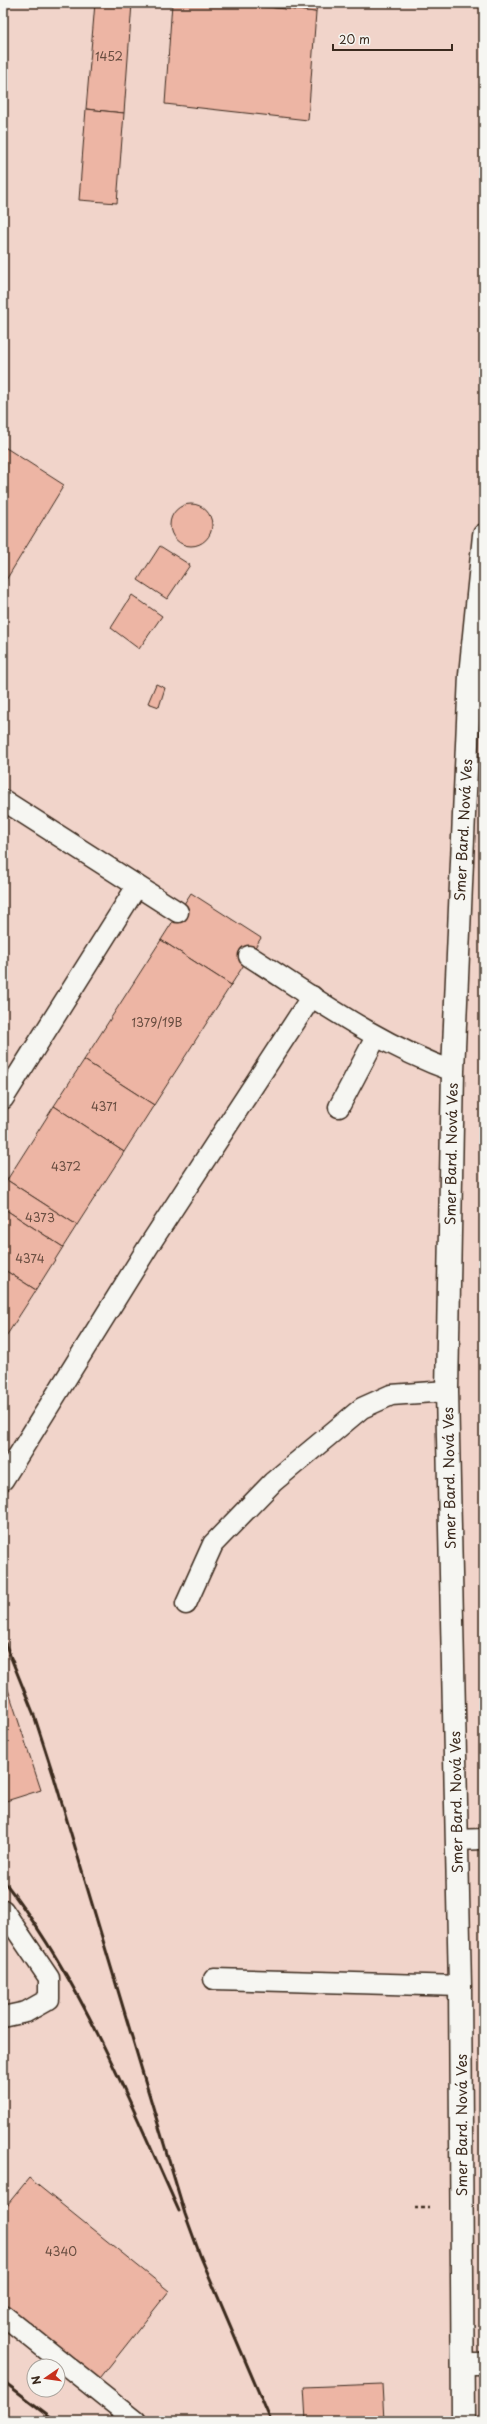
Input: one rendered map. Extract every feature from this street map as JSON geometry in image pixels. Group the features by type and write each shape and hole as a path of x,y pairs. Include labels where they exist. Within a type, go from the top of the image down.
{"street":[{"name":"Smer Bard. Nová Ves","path":"463,2421 460,1986 447,1391 453,1071 470,675 484,535"}],"lane":[{"path":"3,800 178,912"},
{"path":"3,1099 137,886"},
{"path":"249,956 376,1037 419,1059 453,1071"},
{"path":"3,1480 148,1247 312,996"},
{"path":"339,1107 376,1037"},
{"path":"186,1604 213,1544 273,1482 362,1408 391,1395 447,1391"},
{"path":"457,1840 484,1839"},
{"path":"3,1910 49,1978 49,1999 26,2012 3,2017"},
{"path":"214,1979 460,1986"},
{"path":"3,2315 136,2421"},
{"path":"462,2364 484,2364"}],"shaded area":[{"path":"3,3 484,3 484,2421 3,2421"}],"building":[{"path":"95,3 132,3 124,113 86,109"},
{"path":"172,3 228,3 316,12 308,120 165,104"},
{"path":"228,3 317,3 316,12"},
{"path":"86,109 124,113 117,203 79,200"},
{"path":"3,446 64,485 3,585"},
{"path":"187,504 195,504 203,507 209,513 212,525 209,537 203,543 195,546 187,546 179,543 173,537 170,529 170,521 173,513 179,507"},
{"path":"160,546 190,565 167,599 138,580"},
{"path":"132,595 162,616 139,649 111,628"},
{"path":"156,684 165,688 159,707 148,703"},
{"path":"191,893 261,938 231,985 161,940"},
{"path":"161,940 231,985 154,1105 84,1060"},
{"path":"84,1060 154,1105 124,1152 54,1106"},
{"path":"54,1106 124,1152 77,1225 7,1180"},
{"path":"7,1180 77,1225 63,1247 3,1208 3,1187"},
{"path":"3,1208 63,1247 36,1290 3,1269"},
{"path":"3,1269 36,1290 3,1341"},
{"path":"3,1674 41,1790 3,1802"},
{"path":"29,2178 169,2291 97,2382 3,2306 3,2210"},
{"path":"382,2384 384,2421 306,2421 304,2387"}],"railway":[{"path":"3,1638 34,1715 54,1777 185,2214 200,2255 271,2421"},
{"path":"3,1880 31,1918 79,1998 121,2082 179,2211"},
{"path":"3,2381 56,2421"}]}
